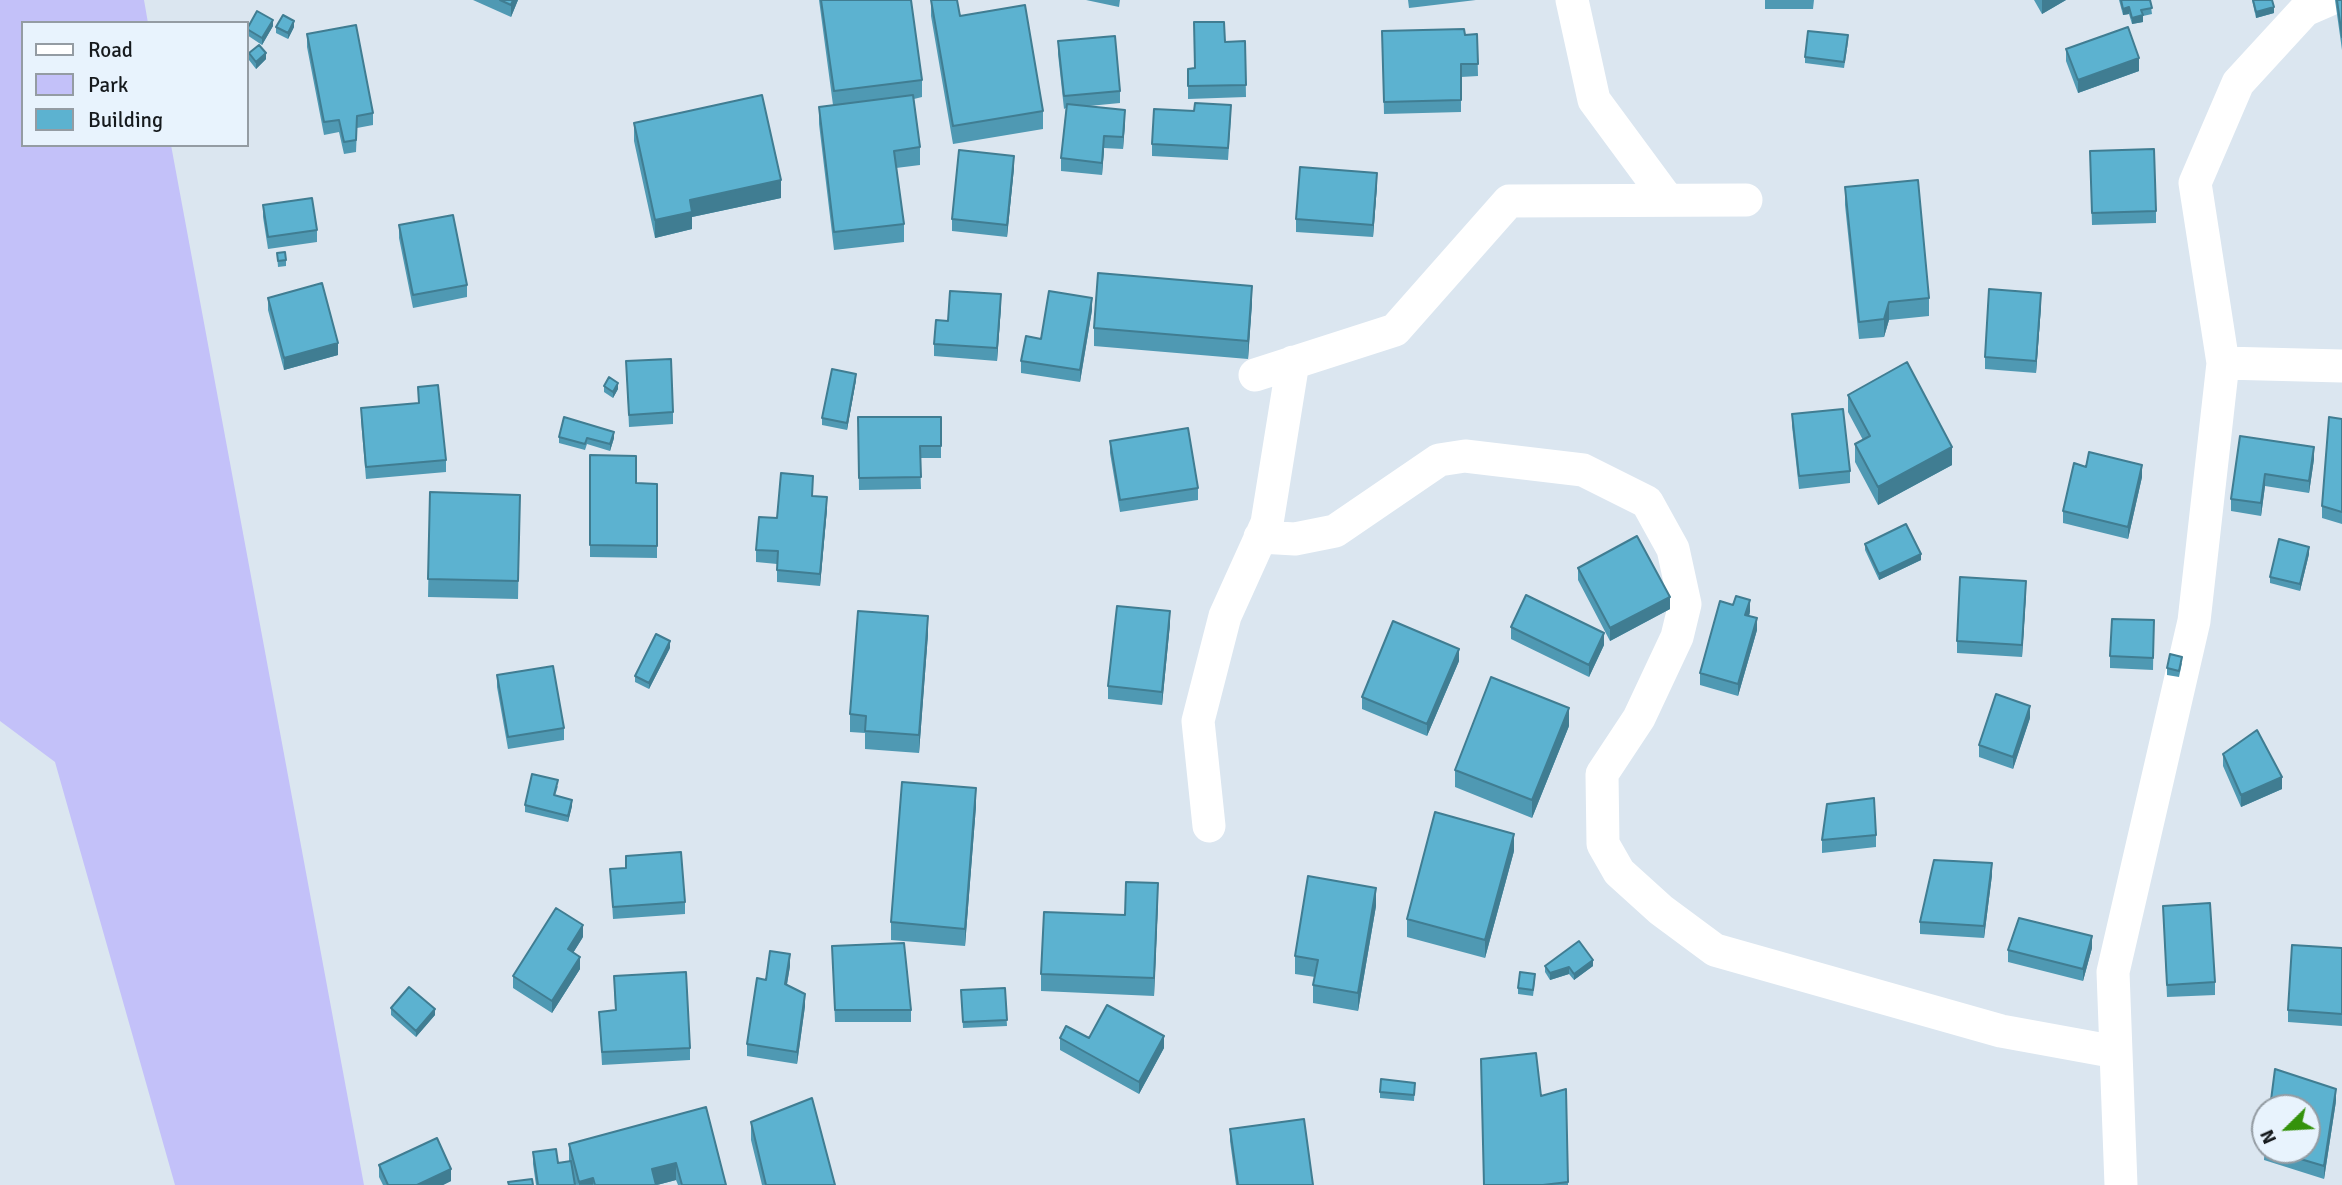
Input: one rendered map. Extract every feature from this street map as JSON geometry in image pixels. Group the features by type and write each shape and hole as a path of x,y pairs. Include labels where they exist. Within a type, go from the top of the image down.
{"street":[{"path":"1572,0 1594,100 1667,199"},
{"path":"2121,1185 2113,972 2194,621 2223,363 2195,183 2238,83 2305,10 2328,0"},
{"path":"1255,374 1395,330 1508,201 1746,200"},
{"path":"1209,826 1198,721 1225,616 1260,537 1269,509 1293,362"},
{"path":"2223,363 2342,366"},
{"path":"1260,537 1295,539 1335,531 1439,460 1465,456 1583,470 1647,502 1673,549 1685,604 1677,637 1639,718 1602,774 1603,844 1619,872 1661,910 1715,950 2001,1031 2116,1052"}],"green space":[{"path":"0,0 144,0 148,21 21,21 21,147 171,147 364,1185 175,1185 55,762 0,721"}],"building":[{"path":"500,0 513,0 511,5"},
{"path":"821,0 911,0 922,80 834,91"},
{"path":"931,0 957,0 960,16 1025,5 1043,111 953,126"},
{"path":"2121,0 2150,0 2152,8 2141,10 2143,15 2132,18 2129,7 2123,9"},
{"path":"2253,0 2272,0 2274,7 2256,12"},
{"path":"2337,0 2342,0 2342,37"},
{"path":"257,11 273,20 262,38 248,27"},
{"path":"283,15 294,21 288,33 276,27"},
{"path":"1194,22 1224,22 1225,42 1245,41 1246,85 1188,86 1188,69 1195,68"},
{"path":"356,25 373,113 357,116 356,140 344,142 339,120 324,122 307,34"},
{"path":"2128,27 2139,58 2078,80 2066,49"},
{"path":"1464,29 1465,35 1477,34 1478,64 1461,64 1461,100 1384,102 1382,31"},
{"path":"1808,31 1848,35 1844,62 1805,57"},
{"path":"1115,36 1120,91 1064,96 1058,41"},
{"path":"259,45 266,53 256,62 249,53"},
{"path":"762,95 781,180 690,200 692,212 655,220 634,123"},
{"path":"913,95 920,147 894,151 904,224 834,232 819,107"},
{"path":"1195,103 1231,105 1228,148 1152,144 1154,109 1194,111"},
{"path":"1067,104 1125,110 1123,137 1104,136 1102,163 1061,158"},
{"path":"2154,149 2156,211 2092,213 2090,151"},
{"path":"959,150 1014,156 1007,225 952,219"},
{"path":"1300,167 1377,173 1373,225 1296,219"},
{"path":"1918,180 1929,298 1889,302 1884,319 1859,322 1845,187"},
{"path":"312,198 317,230 268,237 263,205"},
{"path":"453,215 467,285 413,295 399,225"},
{"path":"285,252 286,260 278,261 277,253"},
{"path":"1098,273 1252,286 1248,341 1094,328"},
{"path":"322,283 338,343 284,358 268,298"},
{"path":"1989,289 2041,293 2036,361 1985,357"},
{"path":"950,291 1001,294 997,348 934,344 936,320 948,321"},
{"path":"1049,291 1092,298 1080,370 1021,361 1026,336 1041,339"},
{"path":"671,359 673,412 629,415 626,361"},
{"path":"1907,362 1952,447 1878,487 1855,444 1870,436 1848,395"},
{"path":"832,369 856,374 847,423 822,418"},
{"path":"609,377 618,383 613,392 604,386"},
{"path":"438,385 446,460 366,467 361,408 419,403 418,387"},
{"path":"1843,409 1850,471 1799,476 1792,414"},
{"path":"564,417 614,432 610,444 587,438 585,444 559,437"},
{"path":"858,417 941,417 941,446 920,446 921,477 859,478"},
{"path":"2329,417 2342,419 2342,512 2322,506"},
{"path":"1188,428 1198,488 1120,500 1110,441"},
{"path":"2240,436 2314,447 2309,481 2265,474 2261,503 2231,499"},
{"path":"2089,452 2142,465 2128,527 2063,511 2074,463 2086,467"},
{"path":"590,455 636,456 636,483 657,484 657,546 590,545"},
{"path":"781,473 813,476 812,496 827,497 820,574 777,570 778,551 756,550 759,517 777,518"},
{"path":"430,492 520,495 518,581 428,579"},
{"path":"1906,524 1921,554 1879,574 1865,544"},
{"path":"1637,536 1670,597 1610,628 1578,568"},
{"path":"2279,539 2309,547 2300,584 2270,577"},
{"path":"1960,577 2026,581 2022,645 1957,641"},
{"path":"1526,595 1604,633 1589,665 1511,627"},
{"path":"1736,596 1750,600 1745,615 1757,618 1738,684 1700,673 1720,601 1733,605"},
{"path":"1117,606 1170,611 1162,692 1108,686"},
{"path":"858,611 928,616 919,735 865,731 866,716 850,714"},
{"path":"2112,619 2154,620 2153,658 2110,656"},
{"path":"1393,621 1459,649 1427,724 1362,697"},
{"path":"656,634 670,641 649,683 635,676"},
{"path":"2170,654 2182,657 2179,671 2167,668"},
{"path":"553,666 564,728 508,737 497,675"},
{"path":"1491,677 1569,708 1532,800 1455,770"},
{"path":"1996,694 2030,706 2013,757 1979,745"},
{"path":"2257,730 2282,777 2241,795 2223,754"},
{"path":"532,774 558,780 554,795 572,800 568,816 525,805"},
{"path":"902,782 976,788 965,929 891,922"},
{"path":"1874,798 1876,835 1822,840 1827,804"},
{"path":"1435,812 1514,834 1485,940 1407,919"},
{"path":"681,852 685,902 613,907 610,869 626,868 626,856"},
{"path":"1934,860 1992,863 1984,926 1920,922"},
{"path":"1308,876 1376,888 1358,993 1313,985 1318,960 1295,956"},
{"path":"1126,882 1158,883 1154,978 1041,974 1044,912 1125,915"},
{"path":"2210,903 2215,982 2167,985 2163,906"},
{"path":"556,908 583,925 568,949 580,957 552,1001 513,976"},
{"path":"2019,918 2092,936 2083,969 2008,950"},
{"path":"1579,941 1593,960 1574,974 1569,967 1550,973 1545,966"},
{"path":"904,943 911,1010 835,1010 832,946"},
{"path":"2292,945 2342,948 2342,1014 2288,1010"},
{"path":"770,951 790,954 785,984 805,994 797,1052 747,1044 757,978 766,980"},
{"path":"686,972 690,1048 602,1052 599,1012 616,1010 614,976"},
{"path":"1520,972 1535,974 1533,990 1518,988"},
{"path":"409,987 435,1009 416,1031 391,1008"},
{"path":"1005,988 1007,1020 963,1022 961,990"},
{"path":"1107,1005 1164,1036 1139,1082 1060,1038 1066,1026 1089,1038"},
{"path":"1536,1053 1541,1096 1566,1089 1568,1182 1543,1185 1484,1185 1481,1059"},
{"path":"2275,1069 2336,1089 2324,1166 2317,1164 2321,1164 2321,1094 2272,1094"},
{"path":"1381,1079 1415,1083 1414,1095 1380,1092"},
{"path":"812,1098 835,1185 766,1185 751,1122"},
{"path":"706,1107 726,1185 682,1185 676,1163 652,1169 656,1185 595,1185 593,1178 579,1182 569,1144"},
{"path":"1304,1119 1313,1185 1238,1185 1230,1129"},
{"path":"437,1138 451,1169 417,1185 388,1185 379,1165"},
{"path":"556,1149 558,1163 571,1161 575,1185 538,1185 533,1152"},
{"path":"532,1179 533,1185 509,1185 508,1182"}]}
